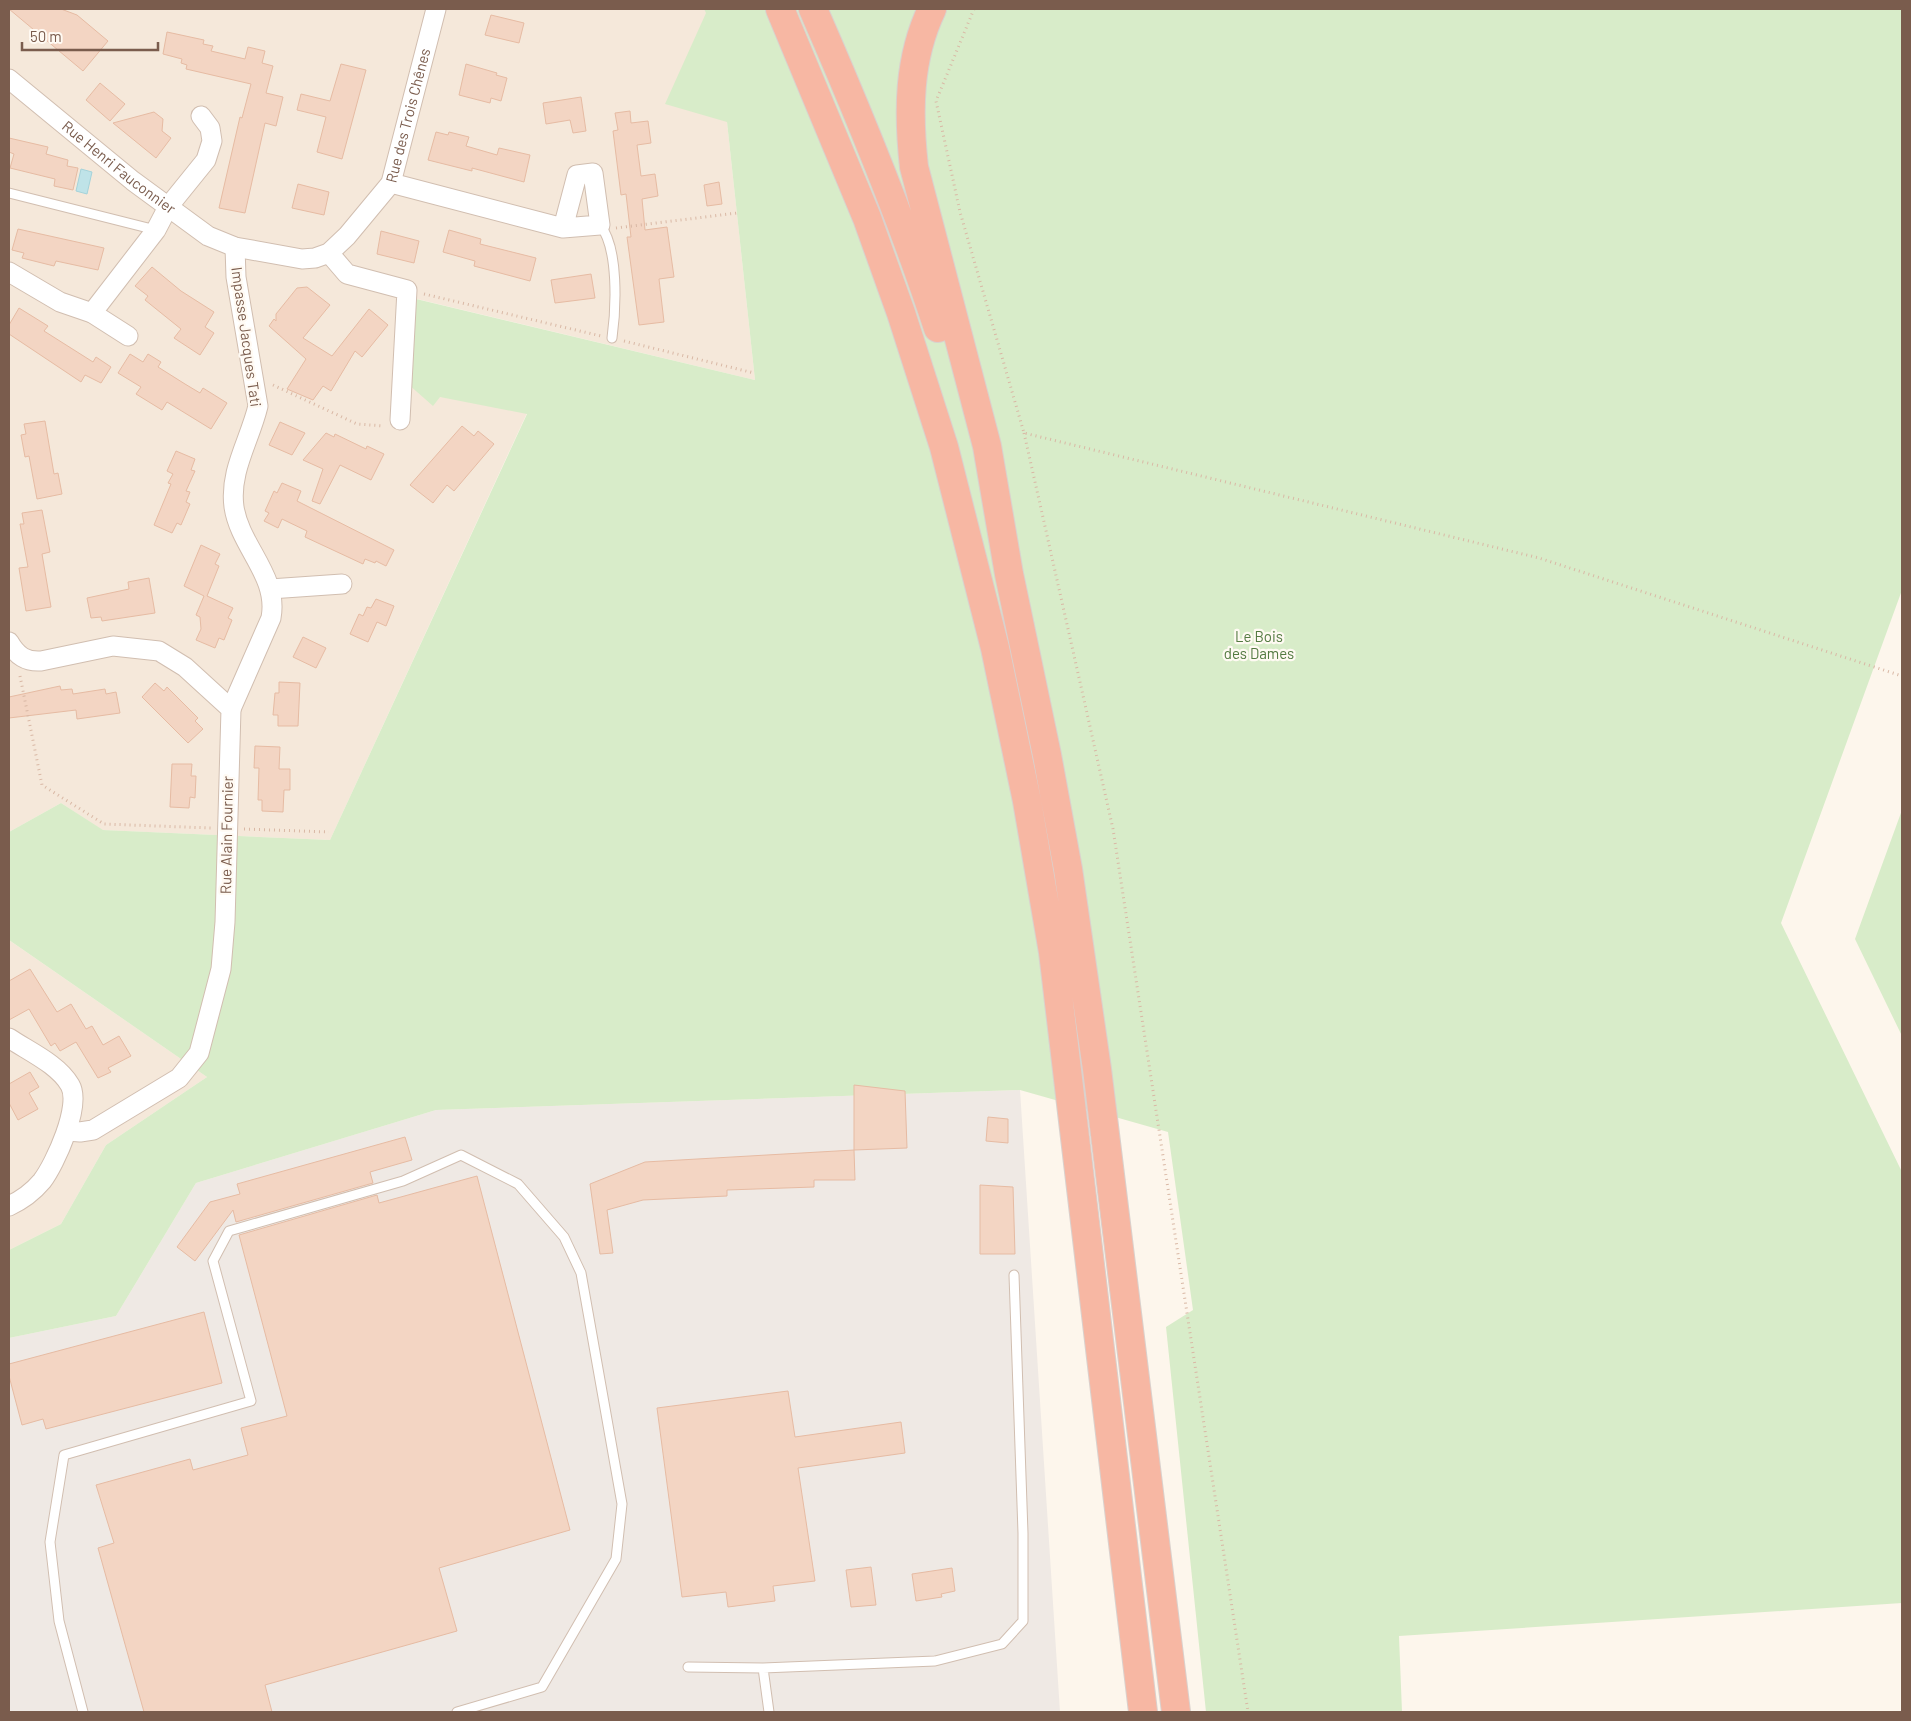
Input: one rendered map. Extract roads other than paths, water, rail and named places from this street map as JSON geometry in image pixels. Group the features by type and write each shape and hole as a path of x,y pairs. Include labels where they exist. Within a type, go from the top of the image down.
{"highway":[{"path":"765,9 867,218"},
{"path":"780,9 867,218 901,313 944,447 995,648 1027,801 1053,952 1143,1712"},
{"path":"813,9 874,152 912,250 961,396 1009,574"},
{"path":"932,9 925,24 912,70 909,125 914,167 987,446 1009,574 1047,755 1068,869 1098,1079 1176,1712"}],"street":[{"name":"Rue des Trois Chênes","path":"329,253 347,236 391,183 436,9"},
{"name":"Rue Henri Fauconnier","path":"9,79 168,207 208,236 235,247"},
{"path":"92,313 156,230 168,207 206,160 212,141 210,128 201,116"},
{"path":"391,183 563,228 602,227 593,173 577,175 563,228"},
{"path":"235,247 302,259 329,253 347,274 406,290 400,420"},
{"name":"Impasse Jacques Tati","path":"235,247 236,277 258,406 254,424 240,456 234,484 234,507 239,524 270,589"},
{"path":"9,272 60,302 92,313 128,336"},
{"path":"12,648 30,662 113,646 159,651 185,668 232,709 271,618 274,604 270,589 342,584"},
{"name":"Rue Alain Fournier","path":"68,1131 93,1130 179,1078 199,1053 221,969 226,922 232,709"},
{"path":"9,1038 57,1070 70,1085 73,1098 68,1131 43,1180 26,1198 9,1206"}],"lane":[{"path":"9,193 156,230"},
{"path":"602,227 609,239 616,294 612,338"},
{"path":"83,1712 59,1621 50,1542 64,1455 251,1401 213,1261 229,1231 403,1181 460,1155 518,1184 564,1237 581,1273 622,1504 616,1559 542,1686 457,1712"},
{"path":"688,1667 763,1668 935,1660 1002,1644 1023,1621 1022,1523 1014,1275"},
{"path":"763,1668 769,1712"}],"water":[{"path":"81,169 92,172 87,194 76,191"}],"park label":[{"name":"Le Bois des Dames","path":"1259,646"}]}
